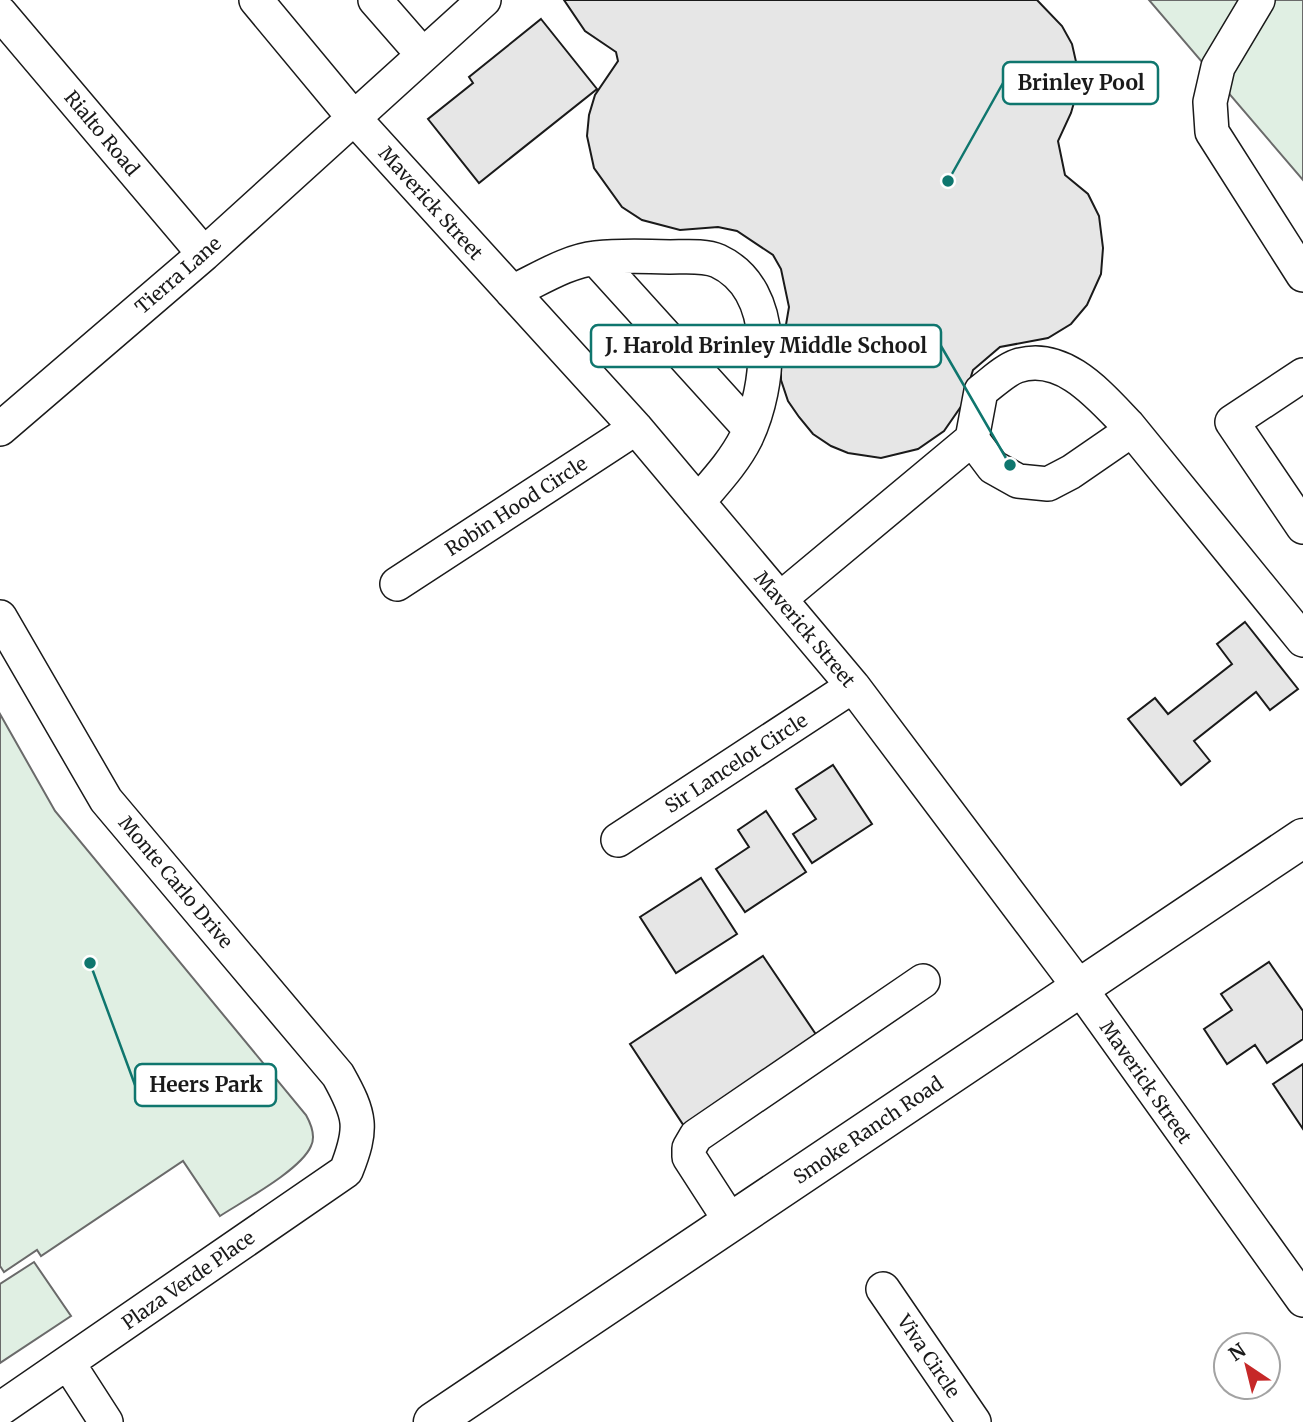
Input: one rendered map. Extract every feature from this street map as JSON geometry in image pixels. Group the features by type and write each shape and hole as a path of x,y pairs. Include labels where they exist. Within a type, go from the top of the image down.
{"main road":[{"name":"Smoke Ranch Road","path":"433,1422 1303,838"}],"street":[{"name":"Maverick Street","path":"256,0 354,118 636,428 853,686 1080,988 1303,1300"},
{"path":"375,0 424,55"},
{"name":"Tierra Lane","path":"0,429 204,254 484,0"},
{"path":"1258,0 1218,67 1210,102 1212,132 1303,275"},
{"name":"Rialto Road","path":"0,13 204,254"},
{"path":"512,292 595,258 697,257 716,259 737,272 760,307 764,341 761,390 749,428 735,458 698,502"},
{"path":"595,258 749,428"},
{"path":"780,599 971,439 981,391 1014,366 1031,363 1068,370 1101,397 1132,430 1303,640"},
{"path":"1303,375 1232,422 1303,527"},
{"name":"Robin Hood Circle","path":"397,584 636,428"},
{"path":"971,439 993,467 1018,481 1048,484 1072,472 1132,430"},
{"name":"Monte Carlo Drive","path":"0,617 106,800 338,1074 353,1100 359,1138"},
{"name":"Sir Lancelot Circle","path":"618,840 853,686"},
{"path":"731,1222 689,1157 689,1148 696,1136 923,981"},
{"name":"Plaza Verde Place","path":"0,1409 346,1171 359,1138"},
{"name":"Viva Circle","path":"883,1289 974,1422"},
{"path":"68,1363 106,1422"}],"green space":[{"path":"1149,0 1303,0 1303,180"},
{"path":"0,714 55,811 306,1115 313,1134 311,1146 296,1165 220,1216 183,1161 41,1256 37,1250 4,1272 0,1266"},
{"path":"34,1262 71,1316 0,1363 0,1284"}],"building":[{"path":"564,0 1037,0 1062,26 1072,44 1077,66 1077,92 1058,141 1065,175 1088,194 1099,216 1103,248 1101,274 1087,305 1071,324 1048,338 1000,347 973,370 962,405 944,431 918,449 881,458 848,453 831,446 813,434 799,417 788,401 781,380 781,354 789,307 781,269 773,255 737,231 718,227 680,230 642,220 622,207 594,168 587,136 589,115 595,95 618,61 616,52 585,31"},
{"path":"541,19 597,89 479,183 428,119 473,83 469,77"},
{"path":"1245,622 1298,689 1270,710 1256,692 1194,741 1210,761 1181,785 1128,719 1155,698 1168,714 1232,664 1217,644"},
{"path":"833,765 872,824 812,863 793,834 816,819 796,789"},
{"path":"766,811 806,872 745,912 716,869 749,847 738,830"},
{"path":"701,878 737,934 676,973 640,917"},
{"path":"763,956 817,1036 684,1126 630,1044"},
{"path":"1269,962 1303,1011 1303,1039 1267,1063 1255,1045 1227,1064 1204,1029 1232,1010 1221,994"},
{"path":"1303,1064 1303,1129 1273,1084"}],"place":[{"name":"Brinley Pool","path":"948,181"},
{"name":"J. Harold Brinley Middle School","path":"1010,465"},
{"name":"Heers Park","path":"90,963"}]}
